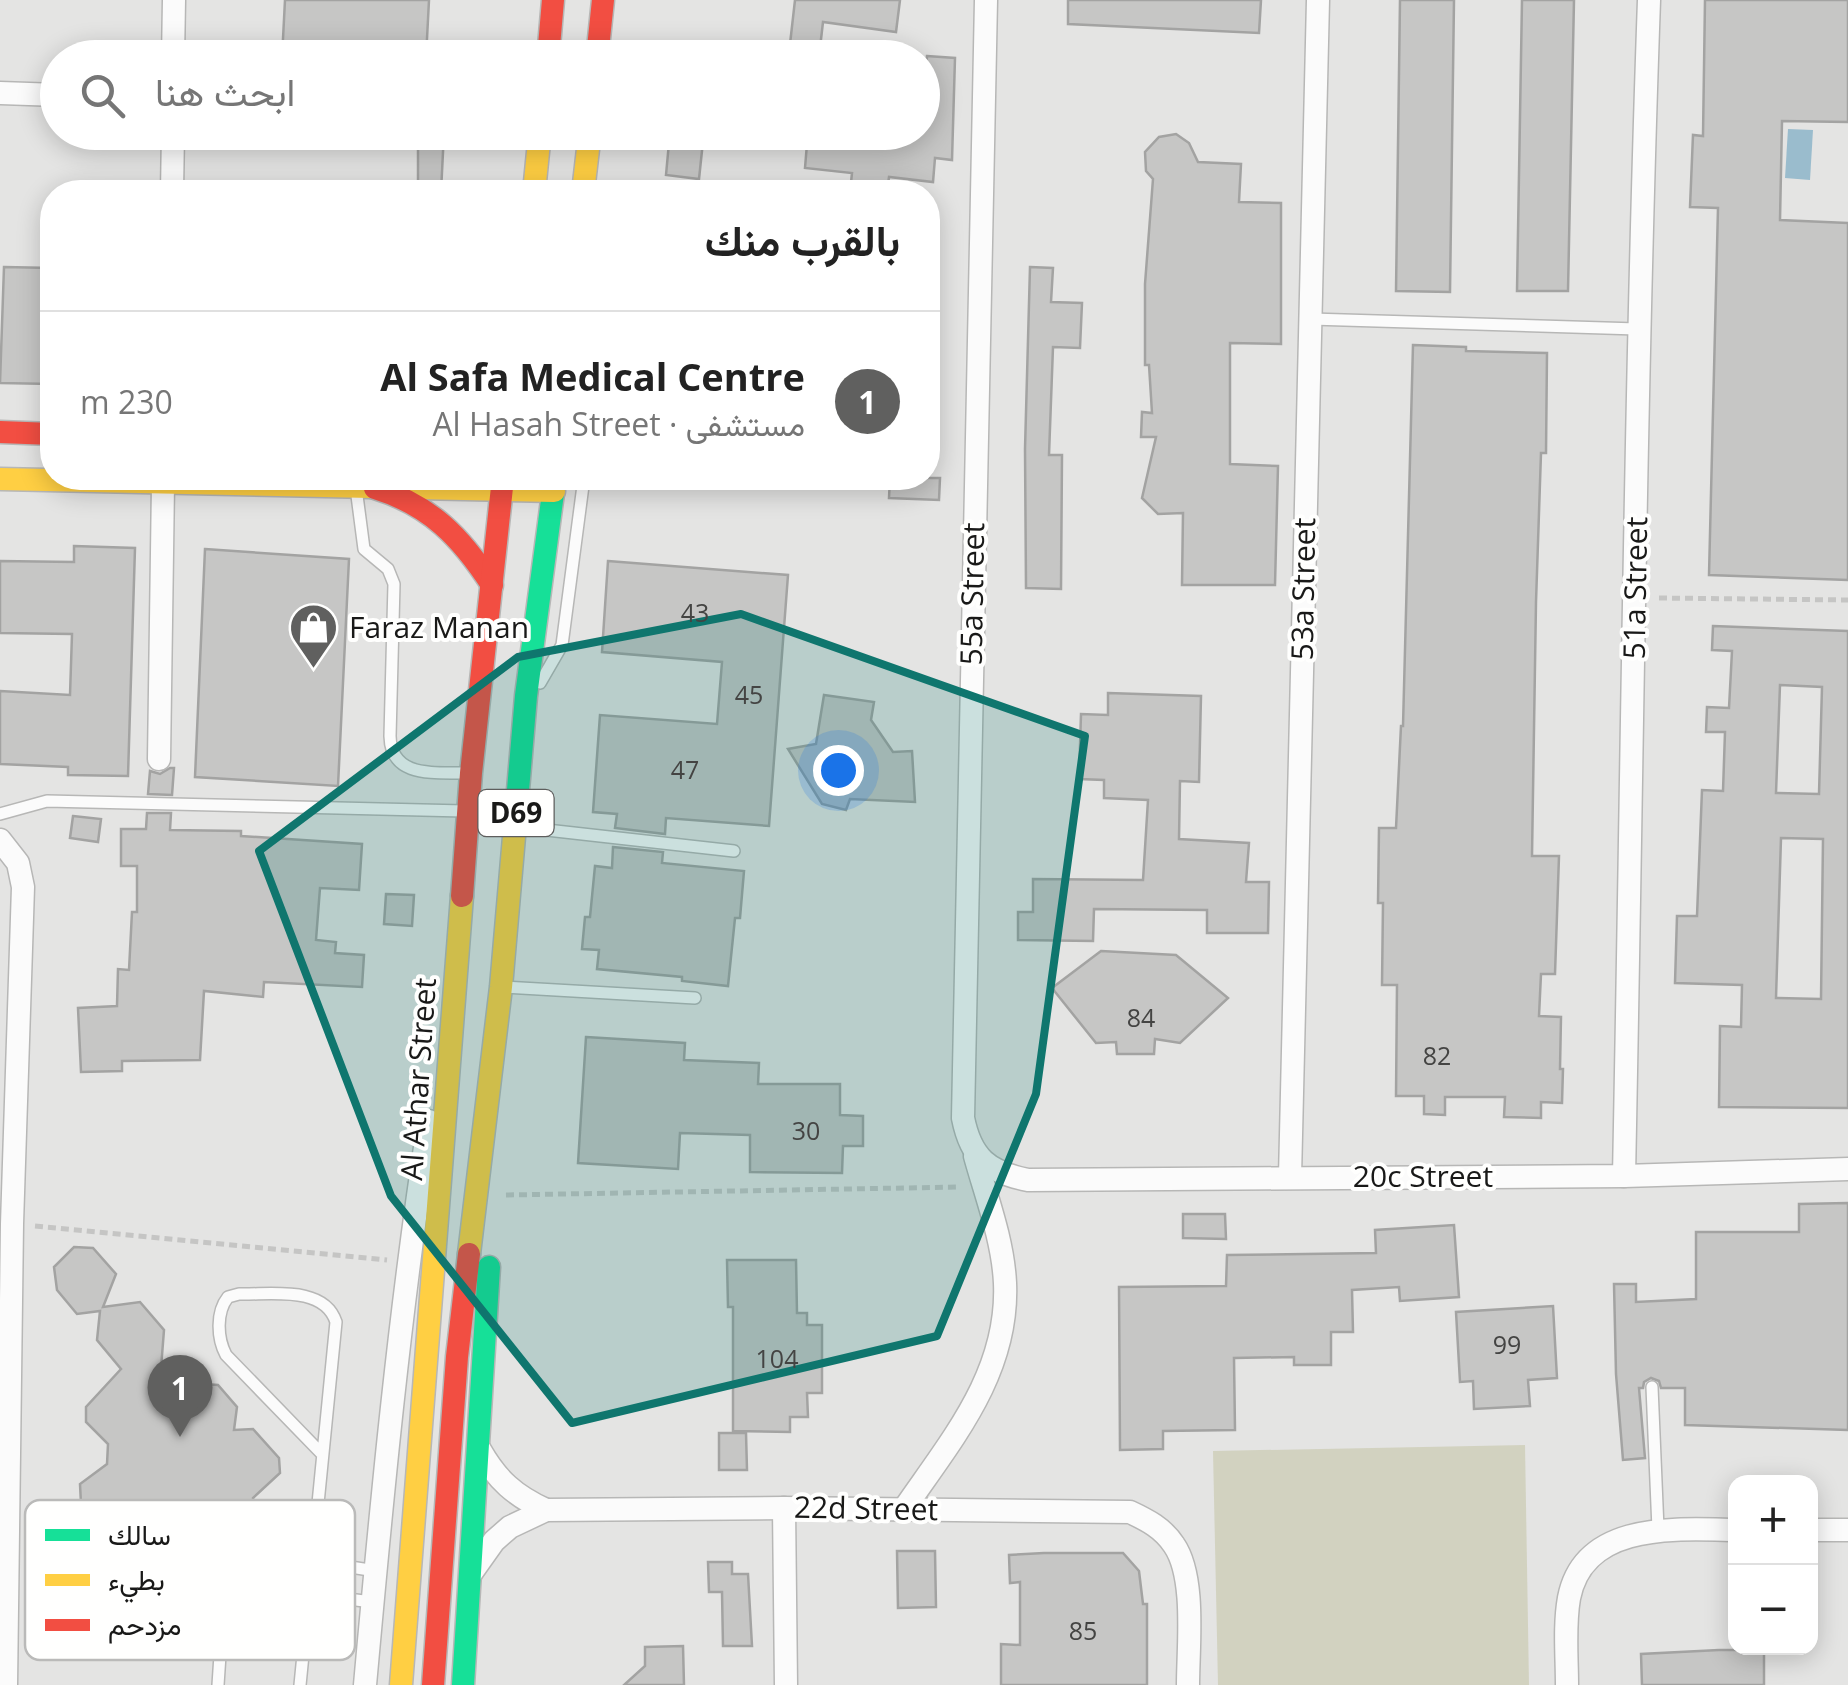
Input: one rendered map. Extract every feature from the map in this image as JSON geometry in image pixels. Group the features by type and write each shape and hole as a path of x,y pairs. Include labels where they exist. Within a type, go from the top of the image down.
{"main road":[{"path":"550,40 554,0"},
{"path":"600,40 603,0"},
{"path":"535,180 538,150"},
{"path":"584,180 588,150"},
{"path":"0,432 40,434"},
{"name":"D69","path":"0,479 40,480"},
{"path":"380,490 395,493 445,520 492,585"},
{"name":"D69","path":"434,1685 457,1357 501,987 526,696 554,493 447,490"},
{"name":"Al Athar Street","path":"401,1685 471,773 502,492"},
{"path":"463,1685 492,1194 483,1136"}],"street":[{"path":"173,40 174,0"},
{"name":"55a Street","path":"986,0 963,1118 975,1156 991,1176"},
{"name":"53a Street","path":"1290,1178 1318,0"},
{"name":"51a Street","path":"1624,1176 1636,598 1637,330 1650,0"},
{"path":"0,93 40,94"},
{"path":"172,150 172,180"},
{"path":"160,759 163,490"},
{"path":"0,840 18,863 23,888 6,1370 6,1685"},
{"path":"365,1685 407,1262 434,1086 451,1053"},
{"name":"20c Street","path":"991,1176 1028,1180 1624,1176 1848,1169"},
{"path":"904,1509 977,1400 994,1364 1005,1281 991,1176"},
{"path":"479,1449 508,1490 546,1510"},
{"path":"784,1508 786,1685"},
{"name":"22d Street","path":"471,1574 494,1540 527,1517 546,1510 1130,1512 1154,1524 1174,1545 1184,1566 1188,1685"},
{"path":"1567,1685 1570,1594 1588,1562 1600,1550 1632,1534 1728,1530"},
{"path":"1818,1530 1848,1530"}],"lane":[{"path":"1311,319 1637,330"},
{"path":"365,490 364,549 388,569 394,584 392,753 404,767 420,772 471,773"},
{"path":"526,696 549,671 562,645 582,490"},
{"path":"0,814 47,800 468,811"},
{"path":"515,827 734,851"},
{"path":"501,987 695,998"},
{"path":"318,1500 336,1330 334,1314 324,1302 311,1296 228,1297 220,1313 220,1342 226,1356 322,1454"},
{"path":"1652,1387 1658,1530"},
{"path":"355,1569 376,1572"},
{"path":"355,1601 372,1602"},
{"path":"218,1685 220,1660"},
{"path":"300,1685 302,1660"}],"path":[{"path":"1636,598 1848,600"},
{"path":"492,1194 932,1189 958,1188 991,1176"},
{"path":"12,1224 407,1262"}],"highlighted area":[{"path":"741,614 1085,736 1036,1094 937,1336 572,1423 391,1196 259,851 518,657"}],"green space":[{"path":"1525,1445 1529,1685 1218,1685 1213,1451"}],"water":[{"path":"1788,129 1813,130 1810,180 1785,178"}],"building":[{"path":"285,0 429,0 427,40 283,40"},
{"path":"795,0 900,0 896,32 823,22 821,40 790,40"},
{"path":"1068,0 1261,0 1259,33 1068,24"},
{"path":"1400,0 1454,0 1450,292 1396,291"},
{"path":"1522,0 1574,0 1568,291 1517,291"},
{"path":"1705,0 1848,0 1848,122 1782,121 1780,220 1848,223 1848,580 1709,575 1718,208 1690,207 1693,135 1703,136"},
{"path":"940,57 955,58 952,160 935,158 933,180 851,180 852,173 805,168 806,150 940,150"},
{"path":"1176,134 1189,143 1198,162 1241,164 1239,202 1281,203 1281,344 1230,343 1230,464 1278,466 1275,585 1182,585 1183,513 1158,514 1142,498 1156,437 1141,437 1142,412 1152,413 1149,365 1145,365 1145,284 1153,179 1146,171 1145,152 1159,137"},
{"path":"418,150 443,150 442,180 418,180"},
{"path":"668,150 702,150 699,179 666,175"},
{"path":"4,267 40,268 40,384 0,383"},
{"path":"1030,267 1053,268 1051,302 1082,303 1080,348 1053,347 1049,455 1062,455 1061,589 1026,588"},
{"path":"1413,345 1547,353 1546,453 1541,453 1536,602 1532,856 1559,856 1555,974 1541,974 1539,1016 1561,1017 1563,1069 1562,1103 1541,1102 1541,1118 1504,1117 1505,1097 1445,1097 1445,1115 1424,1114 1424,1096 1396,1096 1397,985 1382,985 1379,828 1396,828 1403,726"},
{"path":"889,490 939,490 939,500 889,498"},
{"path":"74,546 135,548 128,776 68,775 68,767 0,764 0,691 70,695 72,634 0,633 0,561 74,562"},
{"path":"205,549 349,559 338,786 195,777"},
{"path":"608,561 788,575 769,826 666,818 665,834 615,828 617,814 593,812 600,715 717,724 722,662 602,652"},
{"path":"1713,626 1848,631 1848,1108 1719,1107 1720,1026 1741,1027 1742,985 1675,983 1677,916 1697,916 1702,790 1723,791 1725,732 1706,732 1707,707 1729,708 1732,651 1712,650","holes":["1780,685 1822,687 1819,794 1776,793","1781,838 1823,839 1821,999 1776,998"]},
{"path":"1108,693 1201,696 1199,782 1180,781 1179,839 1249,843 1246,882 1269,882 1268,933 1207,933 1207,910 1094,909 1093,941 1018,940 1018,912 1033,912 1033,879 1143,880 1148,800 1104,798 1104,780 1079,779 1081,714 1108,715"},
{"path":"824,695 874,702 871,720 893,752 912,751 915,802 850,799 846,810 822,804 788,749 816,744"},
{"path":"174,768 172,795 148,794 150,771 160,774"},
{"path":"147,813 171,813 170,830 241,831 241,836 362,844 359,890 320,888 316,940 336,942 335,953 364,955 362,987 264,982 263,997 204,991 200,1060 122,1061 122,1071 81,1072 78,1008 117,1006 118,969 129,970 132,912 137,912 137,866 121,866 121,829 146,829"},
{"path":"73,816 101,819 98,842 70,838"},
{"path":"613,847 663,852 662,863 744,871 728,986 682,981 682,977 597,969 599,950 582,949 585,917 590,917 595,866 612,868"},
{"path":"386,894 414,895 412,926 384,924"},
{"path":"1101,951 1176,955 1228,998 1180,1043 1155,1039 1154,1054 1117,1054 1116,1042 1096,1043 1052,988"},
{"path":"586,1037 685,1043 684,1060 759,1063 758,1084 840,1084 840,1115 863,1116 863,1146 843,1146 842,1173 750,1172 750,1135 680,1133 678,1169 578,1163"},
{"path":"1848,1203 1848,1430 1685,1425 1685,1388 1661,1388 1659,1381 1651,1378 1639,1388 1645,1458 1623,1460 1614,1284 1636,1284 1636,1302 1696,1299 1696,1232 1799,1232 1799,1204"},
{"path":"1183,1214 1225,1214 1226,1239 1183,1238"},
{"path":"1454,1225 1459,1297 1400,1301 1399,1287 1352,1290 1353,1332 1331,1332 1331,1365 1294,1365 1294,1357 1234,1358 1235,1430 1163,1431 1163,1449 1120,1450 1119,1287 1226,1286 1227,1255 1376,1253 1375,1230"},
{"path":"74,1247 93,1248 116,1274 103,1307 140,1302 164,1330 160,1381 218,1385 237,1407 234,1430 253,1429 279,1458 280,1473 253,1500 81,1500 80,1484 107,1464 108,1444 86,1422 86,1407 121,1369 97,1340 100,1311 77,1314 57,1290 54,1267"},
{"path":"727,1260 796,1260 797,1313 807,1313 807,1325 822,1325 822,1393 807,1393 808,1417 790,1417 790,1432 733,1431 733,1307 728,1307"},
{"path":"1553,1306 1557,1378 1528,1380 1530,1406 1474,1409 1473,1381 1460,1382 1456,1312"},
{"path":"719,1433 746,1433 747,1470 719,1470"},
{"path":"897,1551 935,1551 936,1607 898,1608"},
{"path":"1123,1553 1139,1571 1143,1604 1147,1604 1147,1685 1001,1685 1001,1644 1020,1645 1020,1582 1010,1583 1009,1555"},
{"path":"708,1562 732,1562 732,1574 748,1574 752,1646 723,1646 722,1592 709,1592"},
{"path":"683,1646 684,1685 624,1685 645,1666 645,1647"},
{"path":"1728,1650 1728,1655 1764,1655 1764,1685 1642,1685 1641,1654"}],"traffic: fast":[{"path":"517,802 526,696 553,490"},
{"path":"463,1685 489,1267"}],"traffic: slow":[{"path":"535,180 538,150"},
{"path":"584,180 588,150"},
{"path":"0,479 40,480"},
{"path":"508,490 554,491"},
{"path":"469,1254 501,987 517,802"},
{"path":"401,1685 462,896"}],"traffic: jam":[{"path":"550,40 553,0"},
{"path":"599,40 603,0"},
{"path":"0,432 40,434"},
{"path":"381,490 412,504 442,525 492,585"},
{"path":"462,896 471,773 502,490"},
{"path":"433,1685 457,1357 469,1254"}],"place":[{"name":"Faraz Manan","path":"314,670"},
{"name":"Al Safa Medical Centre","path":"180,1437"}]}
